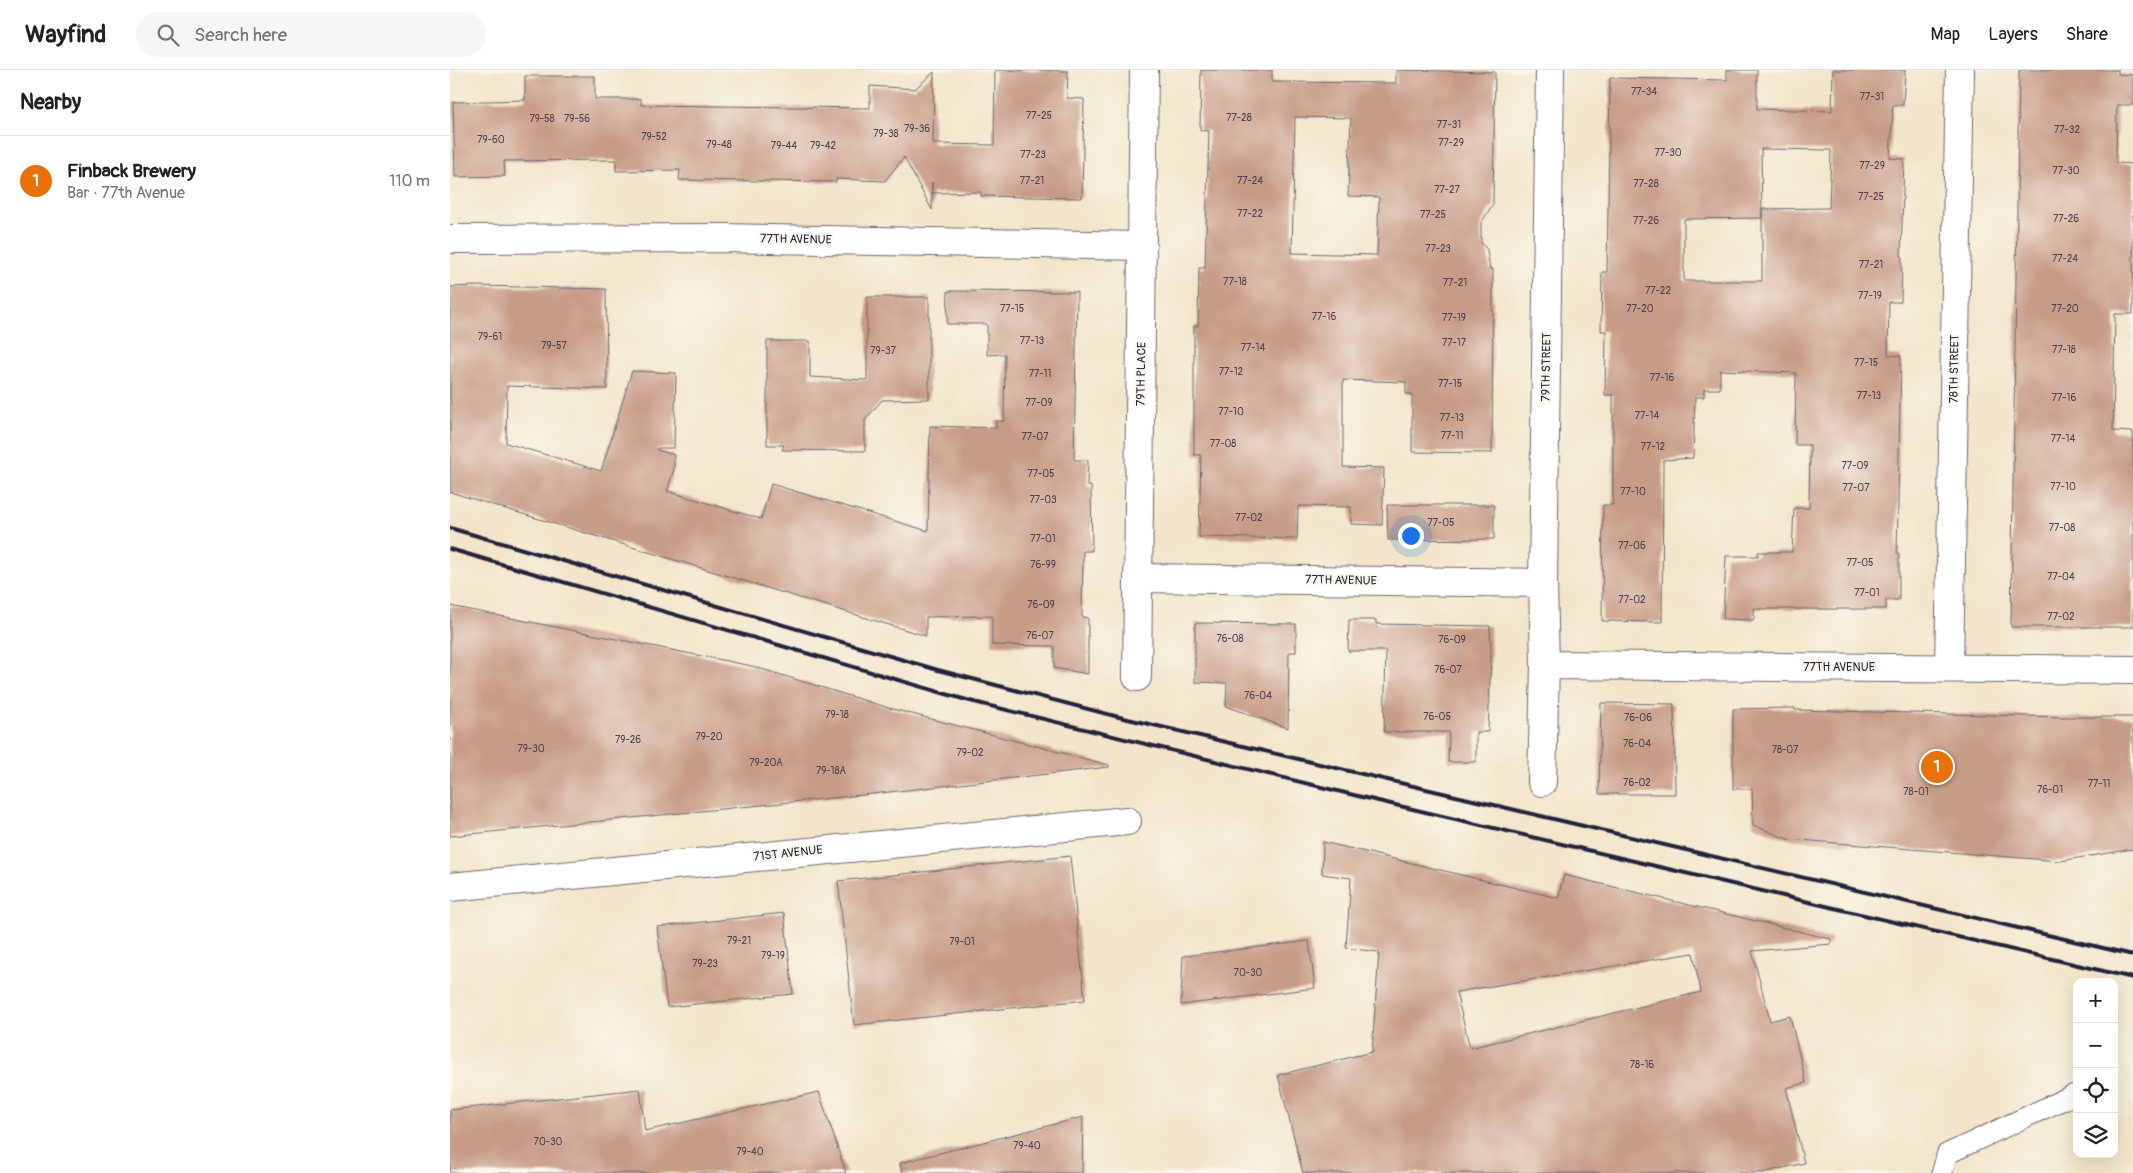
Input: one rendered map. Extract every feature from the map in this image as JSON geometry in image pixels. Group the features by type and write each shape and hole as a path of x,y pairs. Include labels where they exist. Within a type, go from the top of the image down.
{"street":[{"name":"79TH PLACE","path":"1137,677 1144,70"},
{"name":"79TH STREET","path":"1542,782 1545,665 1543,583 1550,70"},
{"name":"78TH STREET","path":"1949,668 1960,70"},
{"name":"77TH AVENUE","path":"450,239 723,238 1142,246"},
{"name":"77TH AVENUE","path":"1138,578 1543,583"},
{"name":"77TH AVENUE","path":"1545,665 2133,670"},
{"name":"71ST AVENUE","path":"450,887 1127,821"}],"lane":[{"path":"1942,1173 1948,1154 2073,1095"}],"building":[{"path":"995,70 1068,71 1067,98 1084,99 1082,198 981,196 981,192 932,193 932,210 904,157 885,181 836,179 836,182 679,180 680,170 616,171 616,160 504,161 505,176 455,177 453,102 525,100 525,76 595,76 595,99 641,99 641,105 870,108 870,86 915,89 934,72 933,144 994,145"},
{"path":"1201,70 1272,70 1272,82 1396,83 1396,70 1495,72 1493,204 1481,223 1481,242 1487,250 1490,269 1493,269 1492,453 1412,452 1412,394 1406,394 1406,382 1343,380 1343,467 1384,468 1382,525 1351,524 1351,507 1298,506 1297,539 1199,537 1201,455 1194,455 1194,326 1198,326 1199,268 1205,268 1209,131 1200,130","holes":["1295,117 1351,118 1348,196 1379,197 1377,255 1292,253"]},
{"path":"1727,70 1757,70 1757,109 1832,111 1833,70 1905,70 1903,105 1893,105 1890,158 1904,159 1901,302 1889,302 1888,355 1901,356 1897,553 1899,553 1899,600 1886,600 1886,609 1754,609 1754,620 1723,619 1726,556 1758,556 1758,552 1792,552 1794,508 1809,508 1810,445 1795,445 1796,373 1720,370 1720,389 1704,389 1704,397 1695,397 1693,458 1663,460 1662,622 1602,621 1603,505 1613,505 1613,395 1605,395 1606,331 1601,331 1602,272 1607,272 1610,78 1727,80","holes":["1761,149 1831,150 1829,208 1762,209 1762,218","1762,218 1762,281 1684,281 1684,219"]},
{"path":"2019,70 2118,70 2118,74 2133,75 2133,105 2117,105 2116,163 2133,164 2133,314 2115,314 2113,431 2133,432 2133,627 2011,627"},
{"path":"450,287 606,289 607,389 507,386 506,443 601,471 632,371 676,373 674,448 657,448 657,450 674,455 674,469 667,491 761,519 771,484 928,531 930,426 996,428 996,421 1004,421 1005,354 987,355 987,324 947,324 948,291 1077,292 1074,460 1088,460 1087,486 1091,486 1092,551 1083,551 1082,617 1088,618 1088,674 1054,668 1054,646 992,645 992,616 926,617 926,636 450,492"},
{"path":"867,297 929,297 929,399 882,400 865,420 865,451 782,450 784,445 767,445 767,341 810,341 810,377 867,380"},
{"path":"1387,505 1494,505 1494,539 1388,540"},
{"path":"450,606 752,666 889,708 1109,765 1109,767 872,794 450,836"},
{"path":"1349,620 1376,620 1376,624 1490,626 1491,657 1488,732 1476,732 1476,762 1448,762 1449,732 1384,732 1386,651 1348,651"},
{"path":"1195,623 1296,624 1296,652 1289,652 1288,728 1226,706 1227,683 1195,682"},
{"path":"1601,703 1674,704 1675,794 1599,794"},
{"path":"1795,708 1795,710 2133,717 2133,849 2060,861 1787,839 1753,825 1752,789 1733,789 1733,709"},
{"path":"1323,842 1558,898 1564,875 1831,939 1831,944 1752,951 1770,1021 1790,1016 1806,1083 1786,1088 1804,1163 1762,1173 1303,1173 1278,1075 1372,1052 1379,952 1346,948 1351,878 1322,874","holes":["1693,953 1701,992 1470,1048 1456,992"]},
{"path":"1070,856 1085,1000 854,1025 838,881"},
{"path":"784,913 793,994 667,1007 657,927"},
{"path":"1309,941 1315,988 1181,1005 1183,956"},
{"path":"640,1089 645,1131 819,1092 846,1173 450,1173 450,1110"},
{"path":"1083,1117 1082,1173 902,1173 900,1163"}],"railway":[{"path":"450,528 938,670 1115,716 2133,955"},
{"path":"450,549 970,701 1374,800 2133,978"}],"place":[{"name":"Finback Brewery","path":"1937,767"}]}
